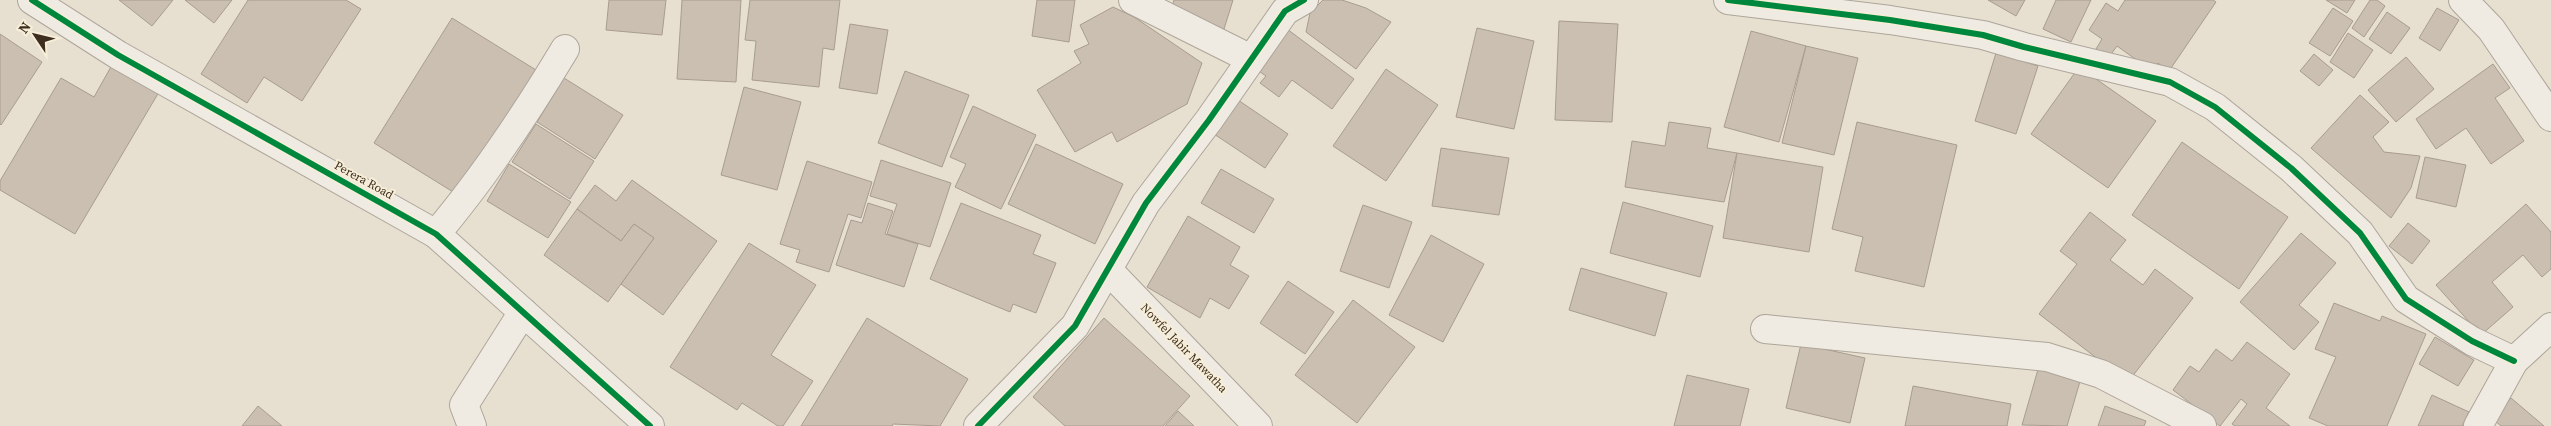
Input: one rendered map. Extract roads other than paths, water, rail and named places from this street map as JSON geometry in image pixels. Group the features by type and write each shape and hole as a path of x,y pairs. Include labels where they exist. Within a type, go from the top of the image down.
{"street":[{"name":"Perera Road","path":"32,0 118,55 436,234 650,426"},
{"path":"1133,0 1251,59"},
{"path":"978,426 1052,353 1075,326 1109,271 1146,203 1209,120 1285,11 1304,0"},
{"path":"1728,0 1890,20 1983,36 2170,82 2215,106 2291,168 2360,233 2406,299 2472,341 2514,361"},
{"path":"2464,0 2491,29 2551,117"},
{"path":"436,234 472,192 531,106 565,49"},
{"name":"Nowfel Jabir Mawatha","path":"1109,271 1258,426"},
{"path":"472,426 464,405 523,312"},
{"path":"2478,426 2514,361 2551,327"},
{"path":"1765,329 2047,357 2101,374 2202,426"}]}
